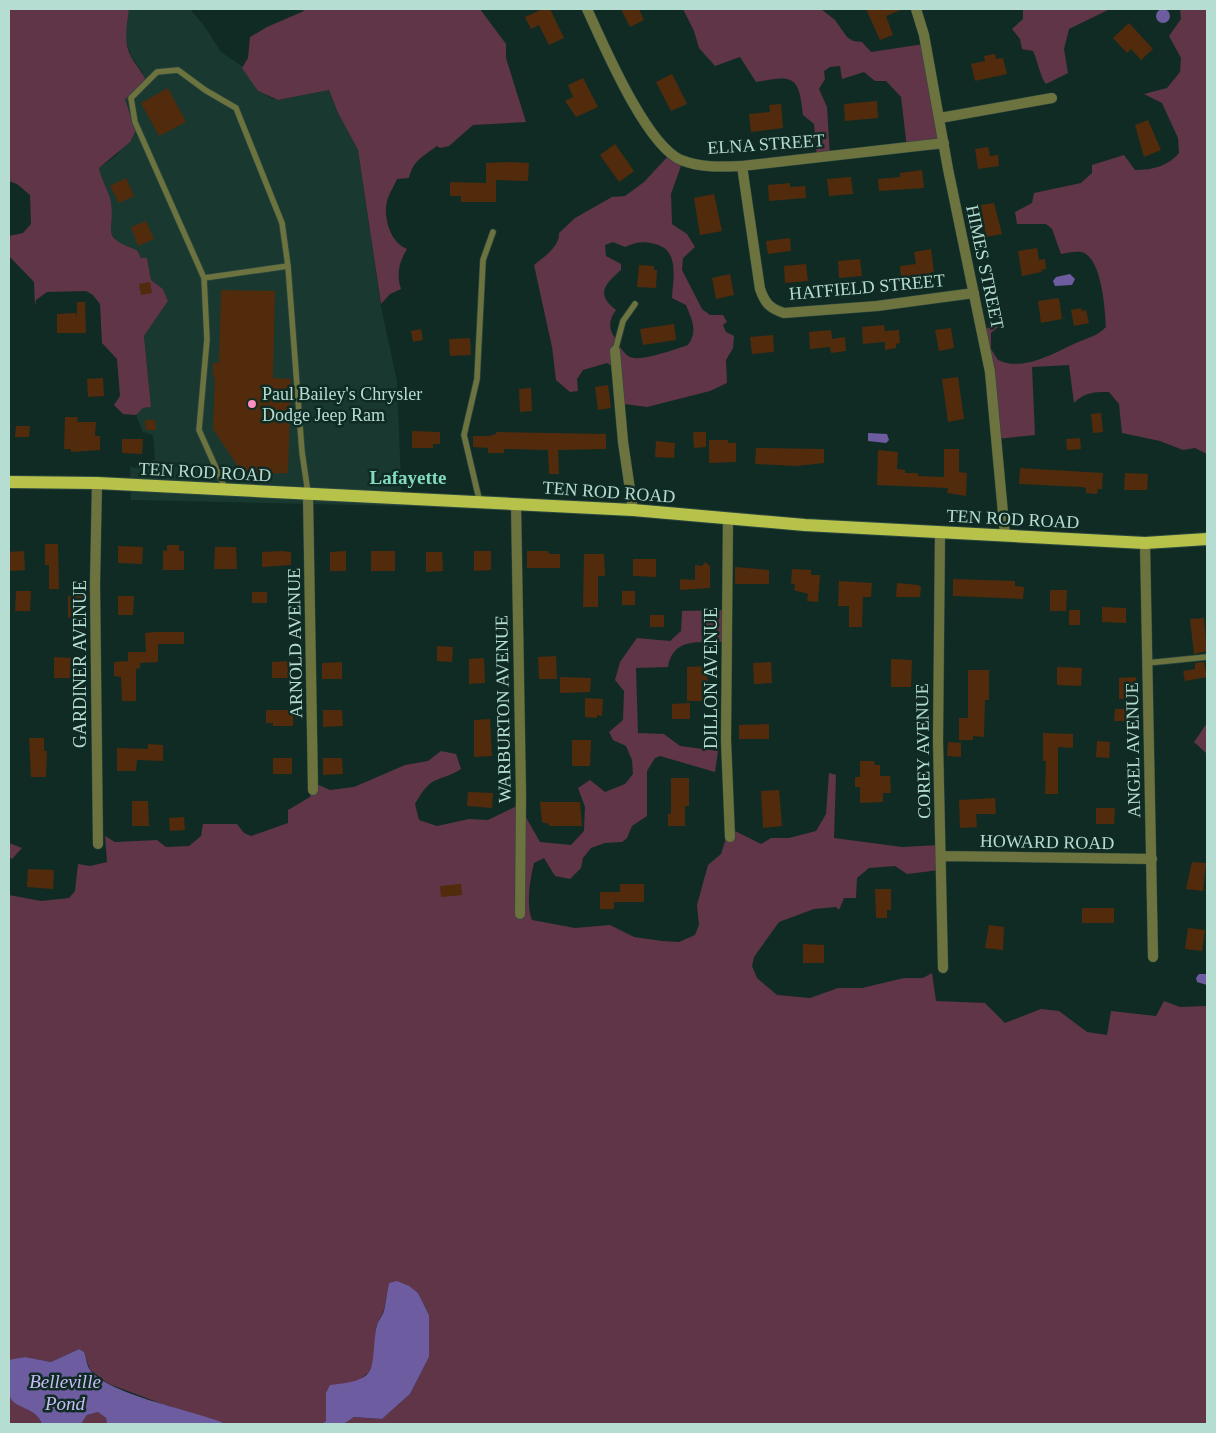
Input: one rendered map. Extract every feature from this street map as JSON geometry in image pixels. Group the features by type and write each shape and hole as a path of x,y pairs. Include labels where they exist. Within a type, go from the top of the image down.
{"main road":[{"name":"TEN ROD ROAD","path":"9,482 97,484 308,496 633,510 940,533 1145,543 1207,539"}],"street":[{"name":"ELNA STREET","path":"587,9 643,122 659,143 680,159 709,168 742,166 944,143"},
{"name":"HIMES STREET","path":"916,9 924,35 990,372 1005,535"},
{"path":"940,118 1052,98"},
{"name":"HATFIELD STREET","path":"742,166 760,289 765,304 773,309 784,312 877,306 974,293"},
{"path":"615,351 623,442 633,510"},
{"name":"GARDINER AVENUE","path":"97,484 95,584 98,844"},
{"name":"ARNOLD AVENUE","path":"308,496 313,790"},
{"name":"WARBURTON AVENUE","path":"516,504 521,794 520,914"},
{"name":"DILLON AVENUE","path":"728,518 726,740 730,837"},
{"name":"COREY AVENUE","path":"940,533 938,741 943,968"},
{"name":"ANGEL AVENUE","path":"1145,543 1153,957"},
{"name":"HOWARD ROAD","path":"941,856 1152,860"}],"lane":[{"path":"227,491 199,430 207,340 204,278 135,122 131,98 157,72 178,70 205,90 236,108 282,223 288,266 302,452 308,496"},
{"path":"480,503 464,435 477,379 483,260 493,232"},
{"path":"204,278 288,266"},
{"path":"615,351 623,321 635,304"},
{"path":"1148,663 1207,657"}],"shaded area":[{"path":"9,9 129,9 126,33 127,45 131,57 148,85 125,99 131,117 138,126 130,142 99,168 111,202 111,233 113,237 117,241 137,250 141,258 147,258 151,280 163,289 168,301 144,336 151,407 143,408 136,415 123,414 114,405 120,396 117,359 102,343 100,304 93,295 86,291 47,292 36,300 35,306 34,282 9,256 9,236 23,233 31,224 30,195 17,184 9,181"},
{"path":"129,9 190,9 206,28 221,52 243,67 258,91 273,99 278,100 329,90 338,113 358,150 381,307 397,381 402,506 131,500 130,466 135,468 155,459 153,435 143,432 136,415 143,408 151,407 144,336 168,301 163,289 151,280 147,258 141,258 137,250 117,243 110,232 111,201 100,177 99,168 117,155 138,126 131,117 125,99 143,73 131,56 125,37"},
{"path":"301,9 480,9 506,44 506,58 526,122 473,125 449,146 440,148 437,146 423,156 413,167 409,178 397,179 387,201 387,222 396,241 407,249 399,268 401,289 390,294 381,304 358,150 338,113 329,90 278,100 258,91 242,68 248,58 250,37 267,27 304,11"},
{"path":"683,9 821,9 835,20 847,37 853,41 862,42 871,52 924,44 945,149 911,151 907,148 901,97 886,81 875,81 864,72 842,79 840,66 830,67 824,71 825,79 819,89 827,107 830,157 817,158 814,124 803,115 796,85 786,79 756,82 740,57 715,66 699,48 694,31"},
{"path":"1023,9 1110,9 1069,29 1064,49 1068,73 1046,84 1033,51 1022,49 1020,39 1012,29 1023,19"},
{"path":"1180,9 1207,9 1207,454 1195,448 1183,450 1160,441 1122,433 1119,404 1109,392 1090,393 1074,403 1069,365 1032,367 1035,435 997,439 982,330 1004,322 991,333 991,349 998,360 1018,364 1028,363 1048,356 1096,335 1106,327 1101,285 1094,263 1081,252 1061,254 1052,229 1046,224 1017,224 1015,212 1032,203 1034,193 1081,183 1092,173 1092,165 1124,155 1135,170 1148,169 1165,164 1179,153 1178,138 1162,103 1144,94 1167,88 1180,72 1181,58 1169,36 1181,19"},
{"path":"670,154 683,160 671,194 672,224 687,234 695,247 683,258 682,270 702,309 710,315 723,315 727,322 723,325 726,332 734,336 733,348 726,360 727,383 710,391 647,407 624,404 618,370 607,363 583,370 577,379 578,391 570,392 556,380 552,347 534,265 551,251 559,238 559,233 575,218 612,197 625,196 644,182","holes":["613,242 625,247 647,242 663,247 672,258 674,274 672,298 686,305 693,325 693,335 688,345 642,358 630,357 620,347 610,325 616,310 604,294 607,285 621,270 621,264 606,256 605,245"]},
{"path":"725,610 726,642 689,643 676,650 671,657 668,667 636,668 638,733 664,734 680,746 718,751 715,772 660,756 655,758 647,771 647,816 632,826 627,838 622,842 605,843 591,848 583,858 581,868 570,879 555,876 544,858 534,863 529,900 532,920 575,928 610,925 634,937 662,941 679,942 695,935 699,925 697,905 708,865 721,854 729,828 761,844 771,838 789,838 816,831 826,814 829,773 836,775 834,838 902,847 940,845 940,870 907,874 895,866 869,868 857,878 856,898 844,898 839,910 836,907 814,909 779,922 754,957 752,966 757,978 777,995 810,998 838,988 862,988 904,978 923,978 932,973 936,1001 985,1003 1005,1023 1041,1009 1059,1011 1087,1032 1107,1035 1111,1011 1156,1016 1164,1001 1180,1007 1207,1006 1207,1424 344,1424 354,1417 382,1419 410,1394 429,1357 429,1315 418,1293 389,1284 384,1310 376,1327 375,1360 369,1372 356,1383 326,1393 326,1421 322,1424 226,1424 165,1405 109,1384 90,1370 84,1352 79,1349 51,1362 25,1357 9,1361 9,895 41,901 69,898 75,891 78,864 90,866 107,862 105,836 115,842 157,840 166,847 189,846 201,836 203,824 237,824 244,833 251,836 288,823 288,810 310,797 314,783 330,790 354,787 405,765 428,761 441,751 456,754 461,769 436,780 426,787 415,804 419,820 437,826 469,819 488,820 519,805 540,842 571,845 584,831 585,807 578,788 590,780 605,792 625,784 633,774 632,760 626,746 613,740 609,732 623,720 624,691 615,680 620,662 637,638 670,641 681,631 682,611"},
{"path":"1207,723 1207,754 1194,742"},
{"path":"9,843 22,848 12,859 9,857"},
{"path":"9,1395 12,1400 31,1411 42,1424 9,1424"},
{"path":"98,1412 106,1418 107,1424 81,1424 87,1415"}],"water":[{"path":"1160,9 1166,9 1170,16 1166,23 1160,23 1156,19 1156,13"},
{"path":"1070,274 1075,279 1072,285 1055,286 1053,281 1056,277"},
{"path":"868,433 887,434 889,440 886,443 868,441"},
{"path":"1199,974 1207,974 1207,985 1197,982 1196,978"},
{"path":"397,1281 409,1286 418,1293 429,1315 429,1357 410,1394 382,1419 354,1417 344,1424 322,1424 326,1421 326,1393 330,1385 358,1380 370,1370 377,1326 384,1311 389,1283"},
{"name":"Belleville Pond","path":"79,1349 84,1352 90,1370 101,1379 116,1387 154,1402 226,1424 107,1424 106,1418 98,1412 87,1415 81,1424 42,1424 35,1414 16,1404 10,1397 8,1389 9,1360 25,1357 51,1362"}],"building":[{"path":"543,9 550,9 564,38 549,45 539,25 531,29 525,17"},
{"path":"621,9 639,9 644,20 630,27"},
{"path":"866,9 903,9 886,16 893,35 880,40"},
{"path":"1129,23 1153,49 1141,60 1131,49 1127,53 1113,38"},
{"path":"995,54 996,59 1003,58 1007,74 975,81 971,64 985,61 984,56"},
{"path":"672,74 687,104 671,111 656,82"},
{"path":"583,78 598,107 576,117 565,101 573,97 568,85"},
{"path":"168,88 186,122 159,136 141,103"},
{"path":"877,101 878,118 845,121 844,104"},
{"path":"781,104 783,128 751,132 749,114 770,112 769,105"},
{"path":"1148,120 1161,150 1144,157 1135,125"},
{"path":"615,144 634,171 619,182 600,155"},
{"path":"988,147 990,156 998,155 999,166 978,169 975,149"},
{"path":"486,163 529,163 528,181 496,180 496,202 461,202 461,196 450,196 450,182 486,183"},
{"path":"922,170 924,188 879,191 878,179 900,177 900,173"},
{"path":"851,177 853,194 829,196 827,179"},
{"path":"126,178 134,196 119,203 110,186"},
{"path":"790,183 790,187 805,186 806,198 769,201 768,185"},
{"path":"714,194 722,231 700,235 694,198"},
{"path":"994,203 1002,234 986,237 981,205"},
{"path":"146,221 154,239 138,246 131,227"},
{"path":"790,238 791,251 768,254 766,241"},
{"path":"1037,248 1039,260 1045,259 1046,269 1041,270 1042,272 1022,276 1018,251"},
{"path":"931,249 934,272 931,272 932,278 920,280 919,276 901,278 900,266 916,264 914,252"},
{"path":"860,259 862,276 839,278 838,261"},
{"path":"806,264 808,281 785,283 784,266"},
{"path":"639,265 654,266 654,270 657,270 656,288 637,287"},
{"path":"730,274 734,295 716,299 712,278"},
{"path":"150,282 152,293 141,295 139,284"},
{"name":"Paul Bailey's Chrysler Dodge Jeep Ram","path":"221,290 275,291 273,378 291,379 288,473 256,474 256,472 241,471 213,429 215,377 213,377 213,363 219,363"},
{"path":"1059,298 1062,319 1041,323 1038,301"},
{"path":"77,302 85,302 86,333 57,333 57,314 76,313 77,318"},
{"path":"1081,308 1082,311 1086,310 1089,323 1074,326 1071,310"},
{"path":"674,324 676,340 643,345 640,329"},
{"path":"884,325 885,331 899,330 900,343 896,344 896,348 885,350 885,342 863,344 862,327"},
{"path":"951,328 954,348 939,351 935,330"},
{"path":"421,329 423,340 413,342 411,331"},
{"path":"831,330 832,339 845,337 846,351 831,353 830,347 810,349 809,332"},
{"path":"773,335 774,352 752,354 750,337"},
{"path":"470,338 471,355 450,356 449,339"},
{"path":"958,377 964,419 948,422 942,379"},
{"path":"103,378 104,396 88,397 87,379"},
{"path":"608,385 611,408 598,410 595,387"},
{"path":"531,388 532,411 520,412 519,389"},
{"path":"1101,413 1103,432 1093,433 1091,414"},
{"path":"65,417 78,417 77,422 96,422 95,436 100,436 100,450 71,452 71,449 64,449"},
{"path":"145,420 155,420 156,430 146,430"},
{"path":"16,426 30,426 29,437 15,437"},
{"path":"412,431 440,432 440,444 433,444 433,448 412,448"},
{"path":"496,432 606,434 606,449 558,450 559,474 549,474 548,450 504,449 504,453 488,453 488,448 473,447 473,436 489,436 496,434"},
{"path":"693,432 706,432 706,447 694,448"},
{"path":"1080,438 1081,449 1067,450 1066,439"},
{"path":"122,439 143,439 142,454 122,453"},
{"path":"709,440 728,440 728,443 736,443 736,462 709,463"},
{"path":"656,441 675,443 674,458 655,457"},
{"path":"756,448 824,449 824,463 796,466 755,464"},
{"path":"944,449 959,449 959,472 967,473 966,496 947,493 948,488 877,485 878,450 898,452 897,469 905,470 905,473 918,473 918,476 944,477"},
{"path":"1020,468 1103,473 1102,489 1098,489 1097,494 1086,493 1086,488 1082,487 1019,484"},
{"path":"1125,473 1148,474 1147,490 1124,490"},
{"path":"45,544 58,544 59,589 49,589 49,565 45,565"},
{"path":"167,545 179,545 179,551 184,551 184,570 163,570 163,550 167,551"},
{"path":"118,546 143,547 142,564 118,563"},
{"path":"215,547 236,547 237,569 214,569"},
{"path":"24,551 25,570 9,571 9,552"},
{"path":"346,551 346,571 330,571 330,552"},
{"path":"371,551 395,551 395,571 371,571"},
{"path":"474,551 491,551 491,570 474,571"},
{"path":"527,551 548,551 549,554 560,554 560,568 527,568"},
{"path":"262,552 291,552 291,565 262,567"},
{"path":"426,552 442,552 443,571 426,572"},
{"path":"584,554 604,554 605,576 598,576 598,607 583,607"},
{"path":"633,559 656,559 656,577 633,576"},
{"path":"705,562 710,566 710,588 680,590 680,579 695,580 695,565 702,566"},
{"path":"735,567 769,570 769,584 735,584"},
{"path":"792,569 811,570 811,575 820,575 818,602 807,601 808,594 794,590 795,584 791,584"},
{"path":"953,579 1015,581 1015,586 1024,587 1023,599 953,596"},
{"path":"839,581 872,583 871,597 863,597 862,627 849,627 849,606 838,606"},
{"path":"897,583 918,585 921,587 920,597 896,597"},
{"path":"1050,590 1067,590 1066,611 1050,611"},
{"path":"16,591 31,591 30,611 15,611"},
{"path":"622,591 635,591 635,605 622,605"},
{"path":"252,592 267,592 267,603 252,603"},
{"path":"68,596 83,596 82,618 68,618"},
{"path":"118,596 134,596 133,615 118,615"},
{"path":"1102,607 1126,608 1126,623 1102,622"},
{"path":"1069,610 1080,610 1080,625 1069,625"},
{"path":"650,615 664,615 664,627 650,627"},
{"path":"1204,618 1207,651 1194,654 1190,619"},
{"path":"184,632 184,644 158,644 158,662 140,663 140,668 136,669 136,701 122,701 121,677 114,676 114,662 128,661 128,652 146,652 145,633"},
{"path":"437,646 453,647 452,662 437,661"},
{"path":"556,656 557,679 539,679 538,657"},
{"path":"54,657 71,658 70,678 54,678"},
{"path":"484,658 485,683 469,684 469,659"},
{"path":"891,659 912,660 911,687 891,687"},
{"path":"291,661 292,678 272,678 272,662"},
{"path":"342,662 342,679 322,679 322,663"},
{"path":"771,662 772,683 754,684 753,663"},
{"path":"1204,662 1207,677 1185,681 1183,671 1195,669 1195,663"},
{"path":"707,666 708,688 702,688 702,701 687,701 687,667"},
{"path":"1057,667 1082,668 1081,686 1057,685"},
{"path":"968,670 989,670 989,700 985,700 984,737 973,736 973,740 959,740 959,718 968,718"},
{"path":"560,677 591,678 590,692 560,693"},
{"path":"1136,677 1136,698 1119,699 1119,678"},
{"path":"585,698 603,699 602,716 597,715 597,718 585,717"},
{"path":"690,703 690,719 672,719 672,704"},
{"path":"1115,709 1128,709 1128,721 1114,721"},
{"path":"266,710 293,710 293,726 273,726 273,723 266,723"},
{"path":"323,710 342,710 343,726 323,727"},
{"path":"490,719 492,756 474,757 474,720"},
{"path":"769,724 769,739 739,739 739,725"},
{"path":"1043,733 1073,734 1073,748 1058,747 1058,794 1045,794 1046,761 1043,761"},
{"path":"29,738 44,738 44,751 47,751 46,777 31,777"},
{"path":"572,740 591,740 590,766 572,766"},
{"path":"1097,741 1110,742 1109,758 1096,757"},
{"path":"948,742 961,743 961,757 947,756"},
{"path":"148,744 163,745 163,761 137,760 136,771 117,771 117,748 148,749"},
{"path":"273,758 292,758 292,774 273,774"},
{"path":"323,758 342,758 343,774 323,775"},
{"path":"860,761 874,761 875,765 880,765 880,776 890,776 891,793 883,793 883,802 860,803 860,787 855,787 855,777 860,777"},
{"path":"671,778 689,778 689,806 685,806 685,826 668,826 668,814 671,814"},
{"path":"779,790 782,826 763,828 761,791"},
{"path":"468,792 493,793 492,808 467,806"},
{"path":"995,798 996,814 976,814 977,827 960,828 959,800"},
{"path":"132,801 148,801 149,826 132,826"},
{"path":"540,802 580,802 582,826 549,826 549,824 542,822"},
{"path":"1096,808 1115,808 1114,824 1096,824"},
{"path":"184,817 185,830 170,831 169,818"},
{"path":"1192,862 1206,863 1203,891 1186,889"},
{"path":"28,869 54,870 53,889 27,887"},
{"path":"461,884 462,895 441,897 440,886"},
{"path":"620,884 644,884 644,902 614,902 614,909 600,909 600,892 620,892"},
{"path":"875,889 891,889 891,910 887,910 887,918 876,918"},
{"path":"1082,908 1114,908 1114,923 1082,923"},
{"path":"989,925 1004,927 1003,950 985,948"},
{"path":"1188,928 1205,930 1202,951 1185,949"},
{"path":"803,944 824,945 824,963 803,963"}],"place":[{"name":"Paul Bailey's Chrysler Dodge Jeep Ram","path":"252,404"}],"district":[{"name":"Lafayette","path":"408,477"}]}
